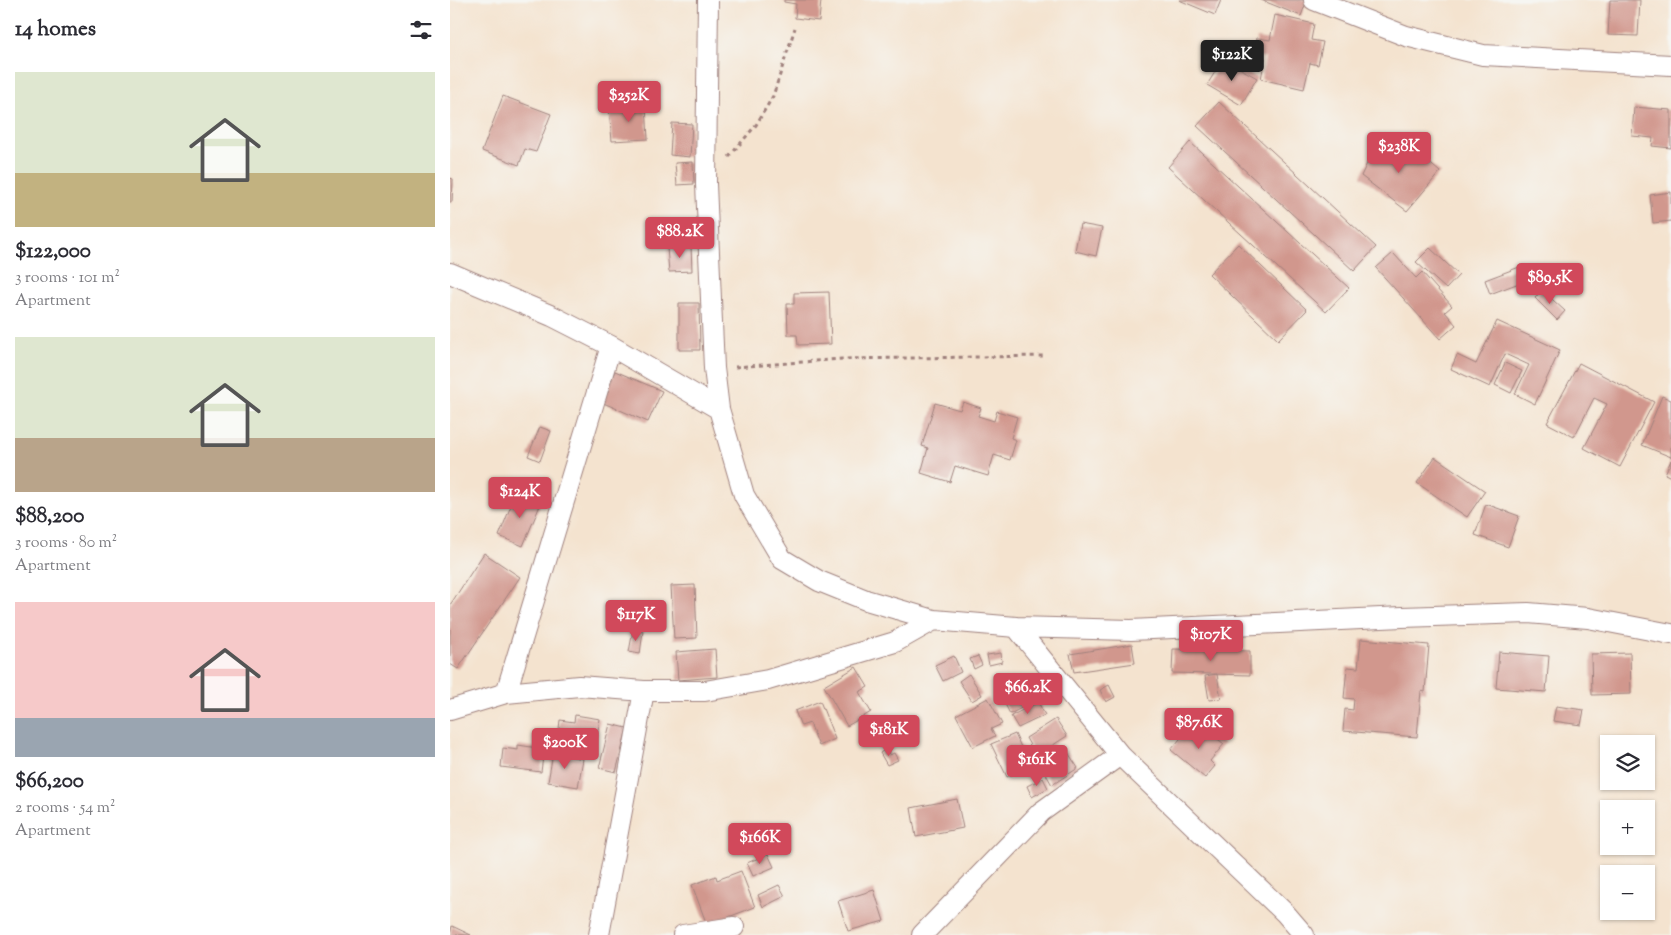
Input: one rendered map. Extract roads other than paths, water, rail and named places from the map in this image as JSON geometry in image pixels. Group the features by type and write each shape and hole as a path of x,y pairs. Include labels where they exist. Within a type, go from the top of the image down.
{"street":[{"path":"708,0 706,184 714,368 718,409 744,495 782,559 819,581 866,600 934,620 1016,627 1132,630 1402,616 1528,613 1588,618 1671,634"},
{"path":"1314,0 1406,36 1483,55 1671,65"},
{"path":"450,273 552,316 611,346 718,409"},
{"path":"506,693 611,346"},
{"path":"450,710 506,693 579,686 644,691 705,691 768,680 895,642 934,620"},
{"path":"1016,627 1120,755 1285,913 1304,935"},
{"path":"599,935 619,837 644,691"},
{"path":"922,935 1041,812 1120,755"},
{"path":"682,935 734,927"}]}
